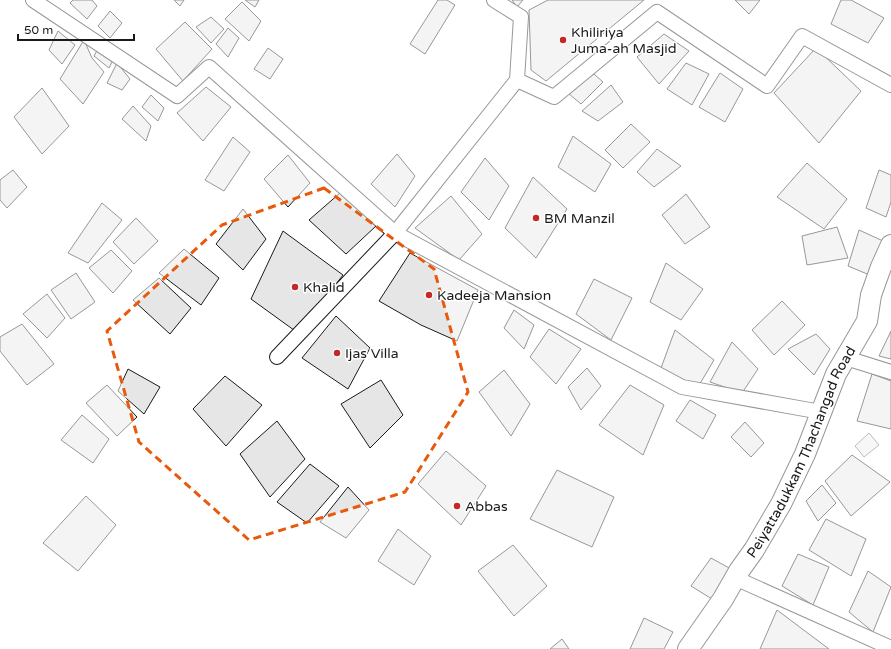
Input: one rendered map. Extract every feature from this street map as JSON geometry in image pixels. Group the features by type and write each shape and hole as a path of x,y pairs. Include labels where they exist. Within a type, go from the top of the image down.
{"main road":[{"name":"Peiyattadukkam Thachangad Road","path":"688,649 724,599 735,578 754,550 781,504 805,454 836,374 867,321 871,294 891,245"}],"street":[{"path":"34,0 177,96 209,68 395,233 682,387 821,412"},
{"path":"277,357 395,233 517,80 522,16 494,0"},
{"path":"517,80 554,97 657,12 767,86 802,36 891,85"},
{"path":"846,358 891,372"},
{"path":"735,578 891,648"}],"highlighted area":[{"path":"324,188 434,269 468,392 405,492 249,540 139,442 107,331 222,225"}],"shaded area":[{"path":"869,433 879,445 864,457 855,446"}],"building":[{"path":"73,0 92,0 97,6 87,19 70,3"},
{"path":"174,0 184,0 180,6"},
{"path":"245,0 259,0 255,7"},
{"path":"438,0 447,0 455,5 425,54 410,44"},
{"path":"512,0 523,0 517,7"},
{"name":"Khiliriya Juma-ah Masjid","path":"548,0 644,0 546,81 531,70 529,10"},
{"path":"735,0 760,0 749,14"},
{"path":"841,0 851,0 884,18 868,43 831,24"},
{"path":"242,2 261,21 249,41 225,19"},
{"path":"110,11 122,23 110,38 98,26"},
{"path":"211,17 224,29 211,43 196,27"},
{"path":"185,22 212,49 183,81 156,49"},
{"path":"228,28 239,38 228,57 216,44"},
{"path":"58,31 75,45 62,64 49,50"},
{"path":"664,34 689,51 659,84 637,57"},
{"path":"84,40 92,58 104,72 83,104 60,79"},
{"path":"100,45 114,58 109,68 94,56"},
{"path":"268,48 283,59 270,79 254,69"},
{"path":"816,48 861,91 819,143 774,93"},
{"path":"117,63 130,79 122,90 107,83"},
{"path":"686,63 709,74 692,105 667,89"},
{"path":"720,73 743,89 725,122 699,107"},
{"path":"594,74 603,82 581,104 568,93"},
{"path":"611,85 623,102 598,121 582,111"},
{"path":"206,87 231,107 203,141 177,113"},
{"path":"42,88 69,126 42,154 14,117"},
{"path":"151,95 164,108 158,121 142,107"},
{"path":"133,106 151,126 146,141 122,119"},
{"path":"631,124 650,142 623,168 605,150"},
{"path":"573,136 611,164 595,192 558,167"},
{"path":"233,137 250,152 224,191 205,180"},
{"path":"657,149 681,166 654,187 637,172"},
{"path":"397,154 415,176 395,207 371,184"},
{"path":"288,155 310,183 288,207 264,179"},
{"path":"485,158 509,186 489,220 461,192"},
{"path":"807,163 847,199 824,229 777,197"},
{"path":"13,170 27,187 7,208 0,200 0,180"},
{"path":"879,170 891,175 891,202 886,217 866,208"},
{"name":"BM Manzil","path":"533,177 567,209 536,258 505,228"},
{"path":"340,193 376,226 346,254 309,220"},
{"path":"686,194 710,227 685,244 662,215"},
{"path":"451,196 482,234 459,260 415,228"},
{"path":"102,203 122,220 88,263 68,253"},
{"path":"243,209 266,239 243,270 216,244"},
{"path":"136,218 158,241 134,264 113,242"},
{"path":"837,227 848,258 807,265 802,236"},
{"path":"859,230 883,241 872,276 848,266"},
{"name":"Khalid","path":"283,231 343,275 298,333 251,299"},
{"path":"184,249 219,278 201,305 159,273"},
{"path":"111,250 132,271 113,293 89,268"},
{"name":"Kadeeja Mansion","path":"410,253 478,290 457,341 421,325 379,301"},
{"path":"666,263 703,289 681,320 650,302"},
{"path":"76,273 95,302 71,319 51,290"},
{"path":"159,278 191,308 170,334 133,300"},
{"path":"594,279 632,298 611,340 576,314"},
{"path":"47,294 65,318 47,338 23,314"},
{"path":"782,301 805,325 774,355 752,330"},
{"path":"514,310 534,325 524,349 504,328"},
{"name":"Ijas Villa","path":"336,316 370,348 348,389 302,358"},
{"path":"22,324 54,364 27,385 0,351 0,337"},
{"path":"549,329 581,349 556,384 530,357"},
{"path":"675,330 714,360 698,387 661,368"},
{"path":"891,331 891,359 879,356"},
{"path":"816,334 830,349 814,375 788,349"},
{"path":"732,342 758,369 742,393 710,382"},
{"path":"587,368 601,386 581,410 568,387"},
{"path":"128,369 160,387 144,414 118,391"},
{"path":"504,370 530,404 511,436 479,392"},
{"path":"872,374 891,381 891,429 857,421"},
{"path":"225,376 262,405 226,446 193,409"},
{"path":"381,380 403,415 370,448 341,404"},
{"path":"107,385 137,417 117,436 86,403"},
{"path":"630,385 664,405 643,455 599,425"},
{"path":"690,400 716,415 703,439 676,421"},
{"path":"82,415 109,439 93,463 61,440"},
{"path":"277,421 305,459 270,497 240,454"},
{"path":"745,422 764,443 751,457 731,437"},
{"name":"Abbas","path":"446,451 486,486 461,525 418,484"},
{"path":"852,455 890,482 851,516 825,481"},
{"path":"310,464 339,486 307,523 277,502"},
{"path":"557,470 614,497 592,547 530,519"},
{"path":"822,485 836,503 818,521 806,501"},
{"path":"348,487 369,510 346,538 320,522"},
{"path":"86,496 116,525 78,571 43,543"},
{"path":"826,519 866,539 851,576 809,550"},
{"path":"398,529 431,556 414,585 378,561"},
{"path":"513,545 547,586 514,616 478,571"},
{"path":"798,554 829,567 813,605 782,586"},
{"path":"711,558 731,569 712,599 691,586"},
{"path":"868,571 891,587 873,632 849,612"},
{"path":"777,610 829,649 760,649"},
{"path":"644,618 673,632 664,649 630,649"},
{"path":"562,639 569,649 550,649"}],"place":[{"name":"Khiliriya Juma-ah Masjid","path":"563,40"},
{"name":"BM Manzil","path":"536,218"},
{"name":"Khalid","path":"295,287"},
{"name":"Kadeeja Mansion","path":"429,295"},
{"name":"Ijas Villa","path":"337,353"},
{"name":"Abbas","path":"457,506"}]}
